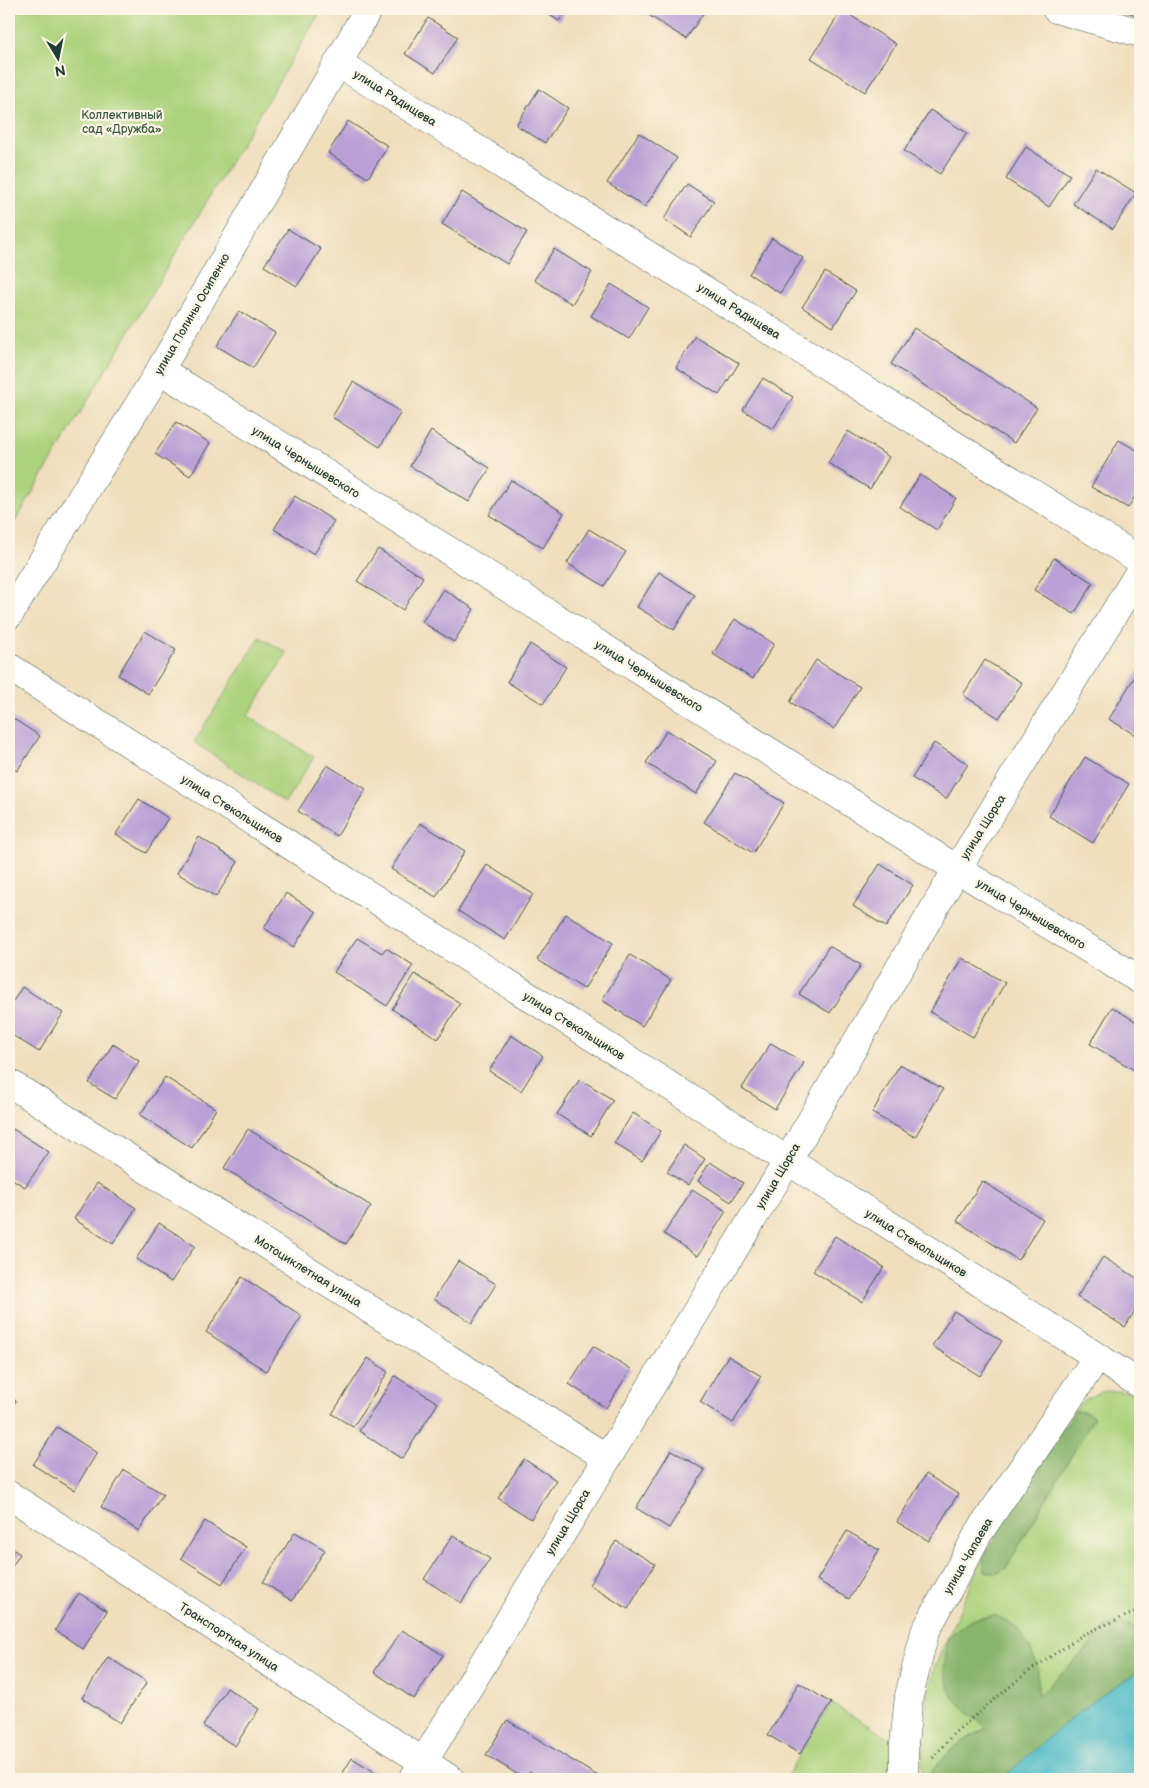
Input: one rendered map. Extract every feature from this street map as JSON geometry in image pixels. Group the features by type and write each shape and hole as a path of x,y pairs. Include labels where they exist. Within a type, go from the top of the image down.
{"street":[{"name":"улица Полины Осипенко","path":"9,615 160,370 368,9"},
{"path":"1056,9 1140,32"},
{"name":"улица Радищева","path":"338,63 1140,560"},
{"name":"улица Чернышевского","path":"160,370 957,869 1140,980"},
{"name":"улица Щорса","path":"418,1771 787,1162 957,869 1140,570"},
{"name":"улица Стекольщиков","path":"9,667 787,1162 1140,1384"},
{"name":"Мотоциклетная улица","path":"9,1083 607,1458"},
{"name":"улица Чапаева","path":"904,1779 904,1744 909,1696 925,1632 978,1534 1098,1357"},
{"name":"Транспортная улица","path":"9,1495 418,1771 450,1779"}],"path":[{"path":"931,1760 953,1734 1025,1674 1084,1634 1140,1610"}],"green space":[{"name":"Коллективный сад «Дружба»","path":"9,9 322,9 9,532"},
{"path":"260,637 287,653 248,716 314,757 285,803 194,742"},
{"path":"1104,1391 1140,1393 1140,1631 1124,1623 1105,1627 1088,1648 1037,1697 995,1615 971,1620 948,1637 969,1714 988,1727 969,1737 953,1749 939,1762 927,1779 922,1779 923,1738 927,1698 935,1666 983,1557 985,1571 996,1574 1006,1568 1094,1417 1086,1412 1074,1411 1085,1399"},
{"path":"1074,1411 1086,1412 1094,1417 1006,1568 996,1574 985,1571 983,1557 1016,1500"},
{"path":"995,1615 1018,1629 1031,1650 1038,1670 1038,1696 1088,1648 1105,1627 1124,1623 1140,1631 1140,1671 1085,1708 1051,1735 1002,1779 927,1779 939,1762 953,1749 987,1728 969,1714 952,1696 944,1669 948,1637 971,1620"},
{"path":"831,1703 894,1741 894,1779 785,1779"}],"water":[{"path":"1140,1671 1140,1779 1002,1779 1051,1735 1085,1708"}],"building":[{"path":"540,9 567,9 559,21"},
{"path":"650,9 706,9 686,39 647,14"},
{"path":"1116,9 1140,9 1140,16"},
{"path":"842,10 896,44 865,92 811,58"},
{"path":"428,18 458,37 435,73 405,54"},
{"path":"539,89 568,108 545,143 516,125"},
{"path":"930,110 967,133 940,174 904,151"},
{"path":"348,121 388,146 368,178 328,153"},
{"path":"639,133 677,158 645,207 607,183"},
{"path":"1026,147 1070,175 1049,207 1006,179"},
{"path":"1096,168 1136,193 1113,229 1073,204"},
{"path":"687,184 714,201 691,237 664,219"},
{"path":"462,192 527,232 507,264 442,224"},
{"path":"288,229 321,249 297,286 264,266"},
{"path":"772,238 803,258 780,293 749,274"},
{"path":"554,249 592,272 572,304 534,280"},
{"path":"825,272 856,291 833,327 802,307"},
{"path":"611,284 648,307 629,339 591,316"},
{"path":"239,311 275,333 253,368 217,346"},
{"path":"914,328 1037,408 1014,443 891,364"},
{"path":"695,336 739,363 719,395 676,368"},
{"path":"763,378 793,397 773,429 743,410"},
{"path":"353,382 401,412 380,447 332,417"},
{"path":"176,422 210,443 190,476 155,454"},
{"path":"431,431 490,468 469,502 410,466"},
{"path":"848,431 889,457 870,489 828,463"},
{"path":"1119,440 1140,452 1140,487 1128,508 1091,487"},
{"path":"920,475 956,498 937,530 900,507"},
{"path":"511,480 564,513 543,548 489,515"},
{"path":"295,496 334,521 314,554 274,529"},
{"path":"589,529 626,552 604,586 567,563"},
{"path":"378,549 423,577 403,610 357,581"},
{"path":"1054,558 1093,583 1074,614 1034,590"},
{"path":"659,572 695,595 674,630 637,607"},
{"path":"443,589 474,609 454,642 422,622"},
{"path":"735,619 774,644 753,679 713,654"},
{"path":"145,631 176,650 148,694 118,675"},
{"path":"530,644 566,667 543,704 507,682"},
{"path":"816,660 860,687 834,729 790,702"},
{"path":"985,660 1022,683 999,718 963,695"},
{"path":"1140,668 1140,738 1109,719"},
{"path":"9,716 40,736 17,771 9,766"},
{"path":"667,730 717,761 696,794 646,763"},
{"path":"934,743 968,764 946,799 912,778"},
{"path":"1085,757 1129,784 1093,843 1049,816"},
{"path":"327,765 366,789 337,836 298,811"},
{"path":"735,773 784,803 753,853 704,822"},
{"path":"139,799 168,818 146,853 116,834"},
{"path":"420,823 465,851 436,897 391,869"},
{"path":"199,837 238,862 216,897 177,873"},
{"path":"880,864 913,885 886,927 853,906"},
{"path":"487,865 533,894 505,940 458,911"},
{"path":"286,893 316,912 294,947 264,928"},
{"path":"566,914 613,943 584,989 537,960"},
{"path":"357,938 382,953 386,948 413,965 387,1006 334,972"},
{"path":"829,946 861,965 830,1013 799,994"},
{"path":"630,955 671,980 642,1026 602,1000"},
{"path":"962,958 1005,983 973,1037 930,1012"},
{"path":"415,974 460,1003 438,1039 392,1009"},
{"path":"22,987 63,1013 39,1052 9,1033 9,1008"},
{"path":"1112,1007 1140,1024 1140,1063 1136,1071 1090,1044"},
{"path":"511,1035 543,1056 521,1091 489,1071"},
{"path":"771,1043 804,1063 775,1109 742,1088"},
{"path":"113,1044 139,1061 115,1099 89,1083"},
{"path":"900,1064 943,1089 915,1137 872,1113"},
{"path":"165,1077 216,1109 192,1148 140,1115"},
{"path":"580,1079 613,1100 591,1136 557,1114"},
{"path":"633,1113 661,1131 642,1161 614,1143"},
{"path":"13,1129 49,1152 25,1187 9,1177 9,1135"},
{"path":"248,1129 371,1206 346,1244 224,1168"},
{"path":"684,1145 705,1159 688,1185 667,1172"},
{"path":"710,1162 743,1183 731,1202 698,1181"},
{"path":"982,1181 1043,1219 1018,1260 957,1221"},
{"path":"97,1183 136,1208 113,1244 74,1219"},
{"path":"692,1190 726,1211 698,1256 664,1234"},
{"path":"159,1223 195,1246 171,1282 136,1259"},
{"path":"835,1236 884,1267 862,1302 813,1271"},
{"path":"1103,1257 1140,1280 1140,1302 1125,1327 1077,1297"},
{"path":"458,1261 496,1284 472,1323 434,1299"},
{"path":"242,1277 302,1316 266,1371 206,1332"},
{"path":"954,1311 1002,1341 980,1376 932,1346"},
{"path":"593,1346 631,1369 606,1408 569,1384"},
{"path":"728,1356 761,1376 733,1423 700,1402"},
{"path":"368,1358 388,1372 353,1427 332,1414"},
{"path":"395,1376 438,1403 402,1459 359,1431"},
{"path":"9,1396 16,1401 9,1413"},
{"path":"57,1427 97,1453 74,1490 33,1465"},
{"path":"671,1450 705,1470 669,1528 636,1508"},
{"path":"524,1459 556,1480 531,1519 498,1498"},
{"path":"124,1470 163,1494 139,1531 101,1507"},
{"path":"926,1474 958,1494 929,1541 897,1522"},
{"path":"205,1521 246,1547 222,1584 181,1558"},
{"path":"847,1531 879,1550 849,1599 817,1580"},
{"path":"295,1532 325,1550 292,1601 263,1582"},
{"path":"453,1535 490,1559 461,1603 424,1579"},
{"path":"616,1541 655,1564 628,1609 589,1585"},
{"path":"9,1547 20,1554 9,1571"},
{"path":"79,1593 107,1611 83,1649 55,1630"},
{"path":"402,1630 443,1655 414,1699 374,1672"},
{"path":"108,1657 147,1682 120,1723 82,1698"},
{"path":"799,1683 831,1703 800,1754 768,1735"},
{"path":"227,1688 259,1709 235,1746 203,1726"},
{"path":"507,1720 604,1779 541,1779 530,1772 525,1779 486,1755"},
{"path":"352,1758 386,1779 339,1779"}]}
